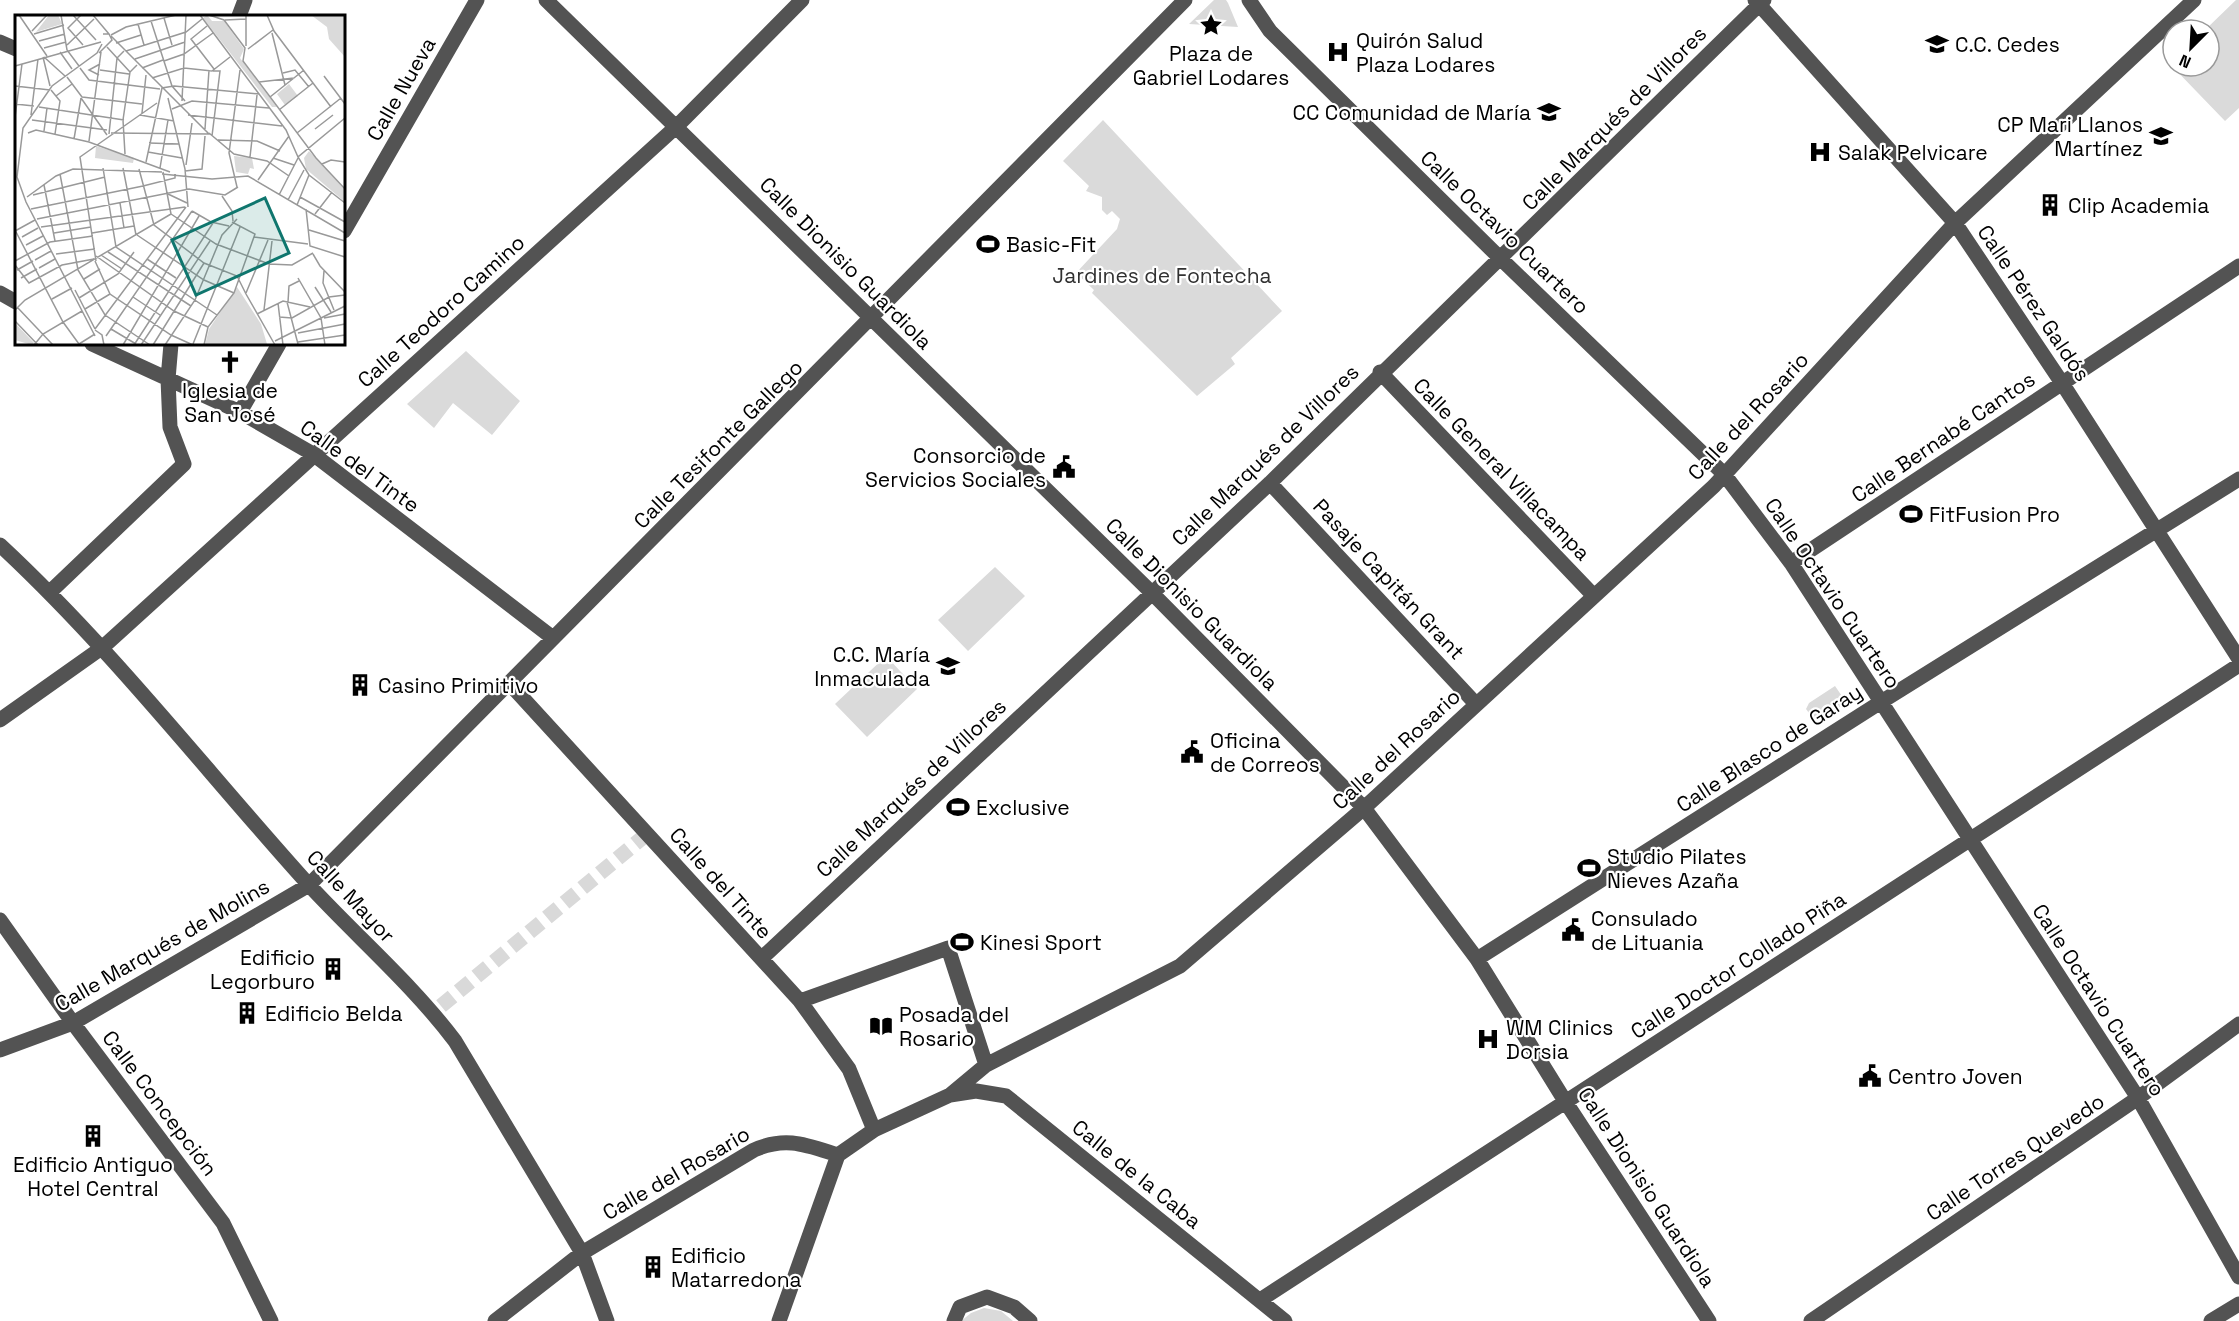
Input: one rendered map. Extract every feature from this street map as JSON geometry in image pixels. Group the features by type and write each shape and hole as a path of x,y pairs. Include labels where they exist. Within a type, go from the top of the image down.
{"street":[{"path":"239,15 245,0"},
{"name":"Calle Nueva","path":"345,229 477,0"},
{"name":"Calle Dionisio Guardiola","path":"546,0 1152,593 1364,808 1477,959 1565,1101 1709,1321"},
{"name":"Calle Teodoro Camino","path":"0,720 103,647 677,126 802,0"},
{"name":"Calle Tesifonte Gallego","path":"309,885 872,319 1153,30 1185,0"},
{"name":"Calle Octavio Cuartero","path":"1249,0 1270,31 1501,259 1724,474 1791,563 2138,1098 2239,1277"},
{"name":"Calle del Rosario","path":"495,1321 582,1253 754,1150 783,1141 838,1155 874,1130 950,1095 986,1065 1180,966 1364,808 1724,474 1955,223 2194,0"},
{"name":"Calle Pérez Galdós","path":"1759,1 1955,223 2062,383 2239,659"},
{"name":"Calle Marqués de Villores","path":"762,958 1270,483 1380,372 1501,259 1759,1"},
{"path":"0,42 15,49"},
{"name":"Calle Bernabé Cantos","path":"1791,563 2239,266"},
{"path":"0,293 15,301"},
{"name":"Calle del Tinte","path":"94,345 240,412 313,454 553,638"},
{"path":"50,592 184,464 170,428 168,379 171,345"},
{"path":"240,412 278,345"},
{"name":"Calle General Villacampa","path":"1380,372 1593,595"},
{"name":"Calle Blasco de Garay","path":"1477,959 1881,702 2239,480"},
{"name":"Pasaje Capitán Grant","path":"1270,483 1476,704"},
{"name":"Calle Mayor","path":"0,545 103,647 309,885 437,1010 582,1253 607,1321"},
{"name":"Calle Doctor Collado Piña","path":"1260,1300 2239,665"},
{"name":"Calle del Tinte","path":"509,683 800,1001 849,1069 874,1130"},
{"name":"Calle Marqués de Molins","path":"0,1050 73,1023 309,885"},
{"name":"Calle Concepción","path":"0,920 73,1023 223,1222 271,1321"},
{"path":"800,1001 948,948 986,1065"},
{"name":"Calle Torres Quevedo","path":"1811,1321 2138,1098 2239,1024"},
{"name":"Calle de la Caba","path":"950,1095 976,1091 1006,1096 1285,1321"},
{"path":"779,1321 838,1155"},
{"path":"954,1321 960,1308 987,1297 1014,1307 1030,1321"},
{"path":"2211,1321 2239,1304"}],"green space":[{"path":"1214,0 1226,0 1238,27 1189,24"},
{"path":"2236,0 2239,0 2239,108 2225,121 2184,78 2221,78 2221,18 2217,18"},
{"name":"Jardines de Fontecha","path":"1103,120 1282,311 1231,358 1235,364 1197,396 1092,293 1094,290 1076,273 1117,229 1120,219 1112,211 1107,215 1102,210 1102,197 1086,191 1089,186 1063,161"},
{"path":"466,351 520,401 492,435 453,403 434,428 407,404"},
{"path":"995,567 1025,596 968,651 938,620"},
{"path":"886,656 917,689 867,737 835,704"},
{"path":"1835,686 1844,699 1843,705 1818,725 1806,709 1809,703"},
{"path":"984,1308 1001,1311 1013,1321 961,1321 971,1313"}],"tunnel":[{"path":"441,1006 648,833"}],"place":[{"name":"Plaza de Gabriel Lodares","path":"1211,25"},
{"name":"C.C. Cedes","path":"1937,44"},
{"name":"Quirón Salud Plaza Lodares","path":"1338,52"},
{"name":"CC Comunidad de María","path":"1549,112"},
{"name":"CP Mari Llanos Martínez","path":"2161,136"},
{"name":"Salak Pelvicare","path":"1820,152"},
{"name":"Clip Academia","path":"2050,205"},
{"name":"Basic-Fit","path":"988,244"},
{"name":"Iglesia de San José","path":"230,362"},
{"name":"Consorcio de Servicios Sociales","path":"1064,467"},
{"name":"FitFusion Pro","path":"1911,514"},
{"name":"C.C. María Inmaculada","path":"948,666"},
{"name":"Casino Primitivo","path":"360,685"},
{"name":"Oficina de Correos","path":"1192,752"},
{"name":"Exclusive","path":"958,807"},
{"name":"Studio Pilates Nieves Azaña","path":"1589,868"},
{"name":"Consulado de Lituania","path":"1573,930"},
{"name":"Kinesi Sport","path":"962,942"},
{"name":"Edificio Legorburo","path":"333,969"},
{"name":"Edificio Belda","path":"247,1013"},
{"name":"Posada del Rosario","path":"881,1026"},
{"name":"WM Clinics Dorsia","path":"1488,1039"},
{"name":"Centro Joven","path":"1870,1076"},
{"name":"Edificio Antiguo Hotel Central","path":"93,1136"},
{"name":"Edificio Matarredona","path":"653,1267"}]}
